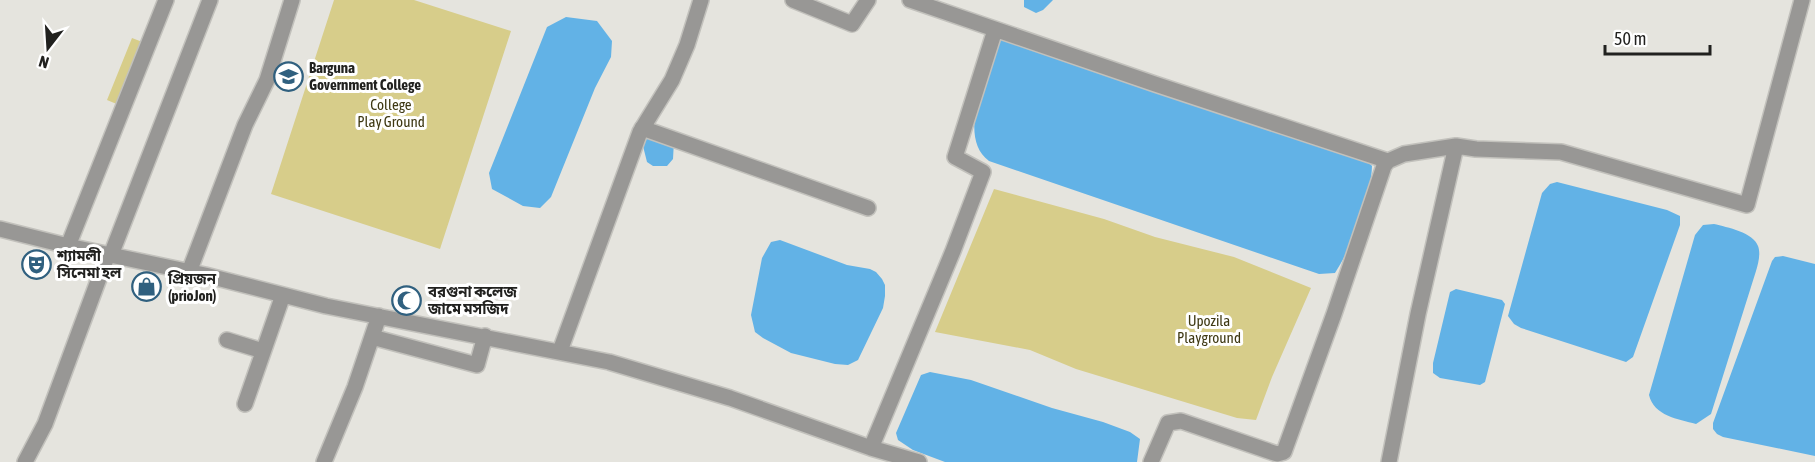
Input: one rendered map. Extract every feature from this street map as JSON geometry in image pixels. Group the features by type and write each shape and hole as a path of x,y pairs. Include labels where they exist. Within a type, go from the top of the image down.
{"street":[{"path":"68,246 166,0"},
{"path":"25,462 45,424 210,0"},
{"path":"189,272 245,125 267,80 292,0"},
{"path":"560,351 600,237 642,128 672,80 687,45 700,0"},
{"path":"793,0 852,24 868,0"},
{"path":"910,0 1388,161"},
{"path":"1151,462 1164,429 1168,423 1174,421 1181,421 1277,454 1284,452 1384,166 1388,161 1404,154 1456,146 1561,152 1747,205 1802,0"},
{"path":"871,448 953,251 983,172 956,157 994,30"},
{"path":"642,128 868,208"},
{"path":"1389,462 1418,314 1456,146"},
{"path":"0,229 326,306 609,362 730,398 871,448 919,462"},
{"path":"244,404 283,295"},
{"path":"324,462 355,387 379,316"},
{"path":"372,337 477,365 485,336"},
{"path":"227,340 262,351"}],"green space":[{"name":"College Play Ground","path":"334,0 414,0 511,31 440,249 271,194"},
{"path":"132,38 145,43 119,105 107,100"},
{"name":"Upozila Playground","path":"994,189 1104,219 1155,237 1234,257 1311,288 1256,420 1237,418 1076,369 1030,350 935,332"}],"water":[{"path":"1024,0 1053,0 1043,10 1036,13 1024,7"},
{"path":"566,17 597,21 612,41 611,57 595,88 551,197 540,208 523,206 492,189 489,173 547,27"},
{"path":"1001,37 1364,158 1372,166 1365,207 1342,262 1335,273 1319,274 989,161 979,150 975,135 975,119 983,83"},
{"path":"644,136 674,141 673,159 667,166 653,166 647,162 642,142"},
{"path":"1557,182 1667,210 1680,216 1680,225 1633,357 1626,362 1521,328 1514,324 1508,316 1542,193 1550,184"},
{"path":"1714,224 1751,237 1758,246 1759,256 1711,414 1696,424 1661,412 1649,395 1695,235 1703,225"},
{"path":"780,240 847,265 870,269 882,279 885,285 883,308 858,360 848,365 835,364 791,353 755,332 751,315 762,258 771,242"},
{"path":"1783,256 1815,264 1815,456 1723,437 1713,429 1713,423 1772,261 1775,257"},
{"path":"1456,289 1502,300 1505,304 1485,382 1480,385 1440,378 1433,373 1433,363 1450,292"},
{"path":"930,372 971,380 1130,432 1140,439 1137,462 945,462 913,450 898,440 896,433 921,375"}],"place":[{"name":"Barguna Government College","path":"288,76"},
{"name":"শ্যামলী সিনেমা হল","path":"36,264"},
{"name":"প্রিয়জন (prioJon)","path":"147,287"},
{"name":"বরগুনা কলেজ জামে মসজিদ","path":"407,300"}]}
